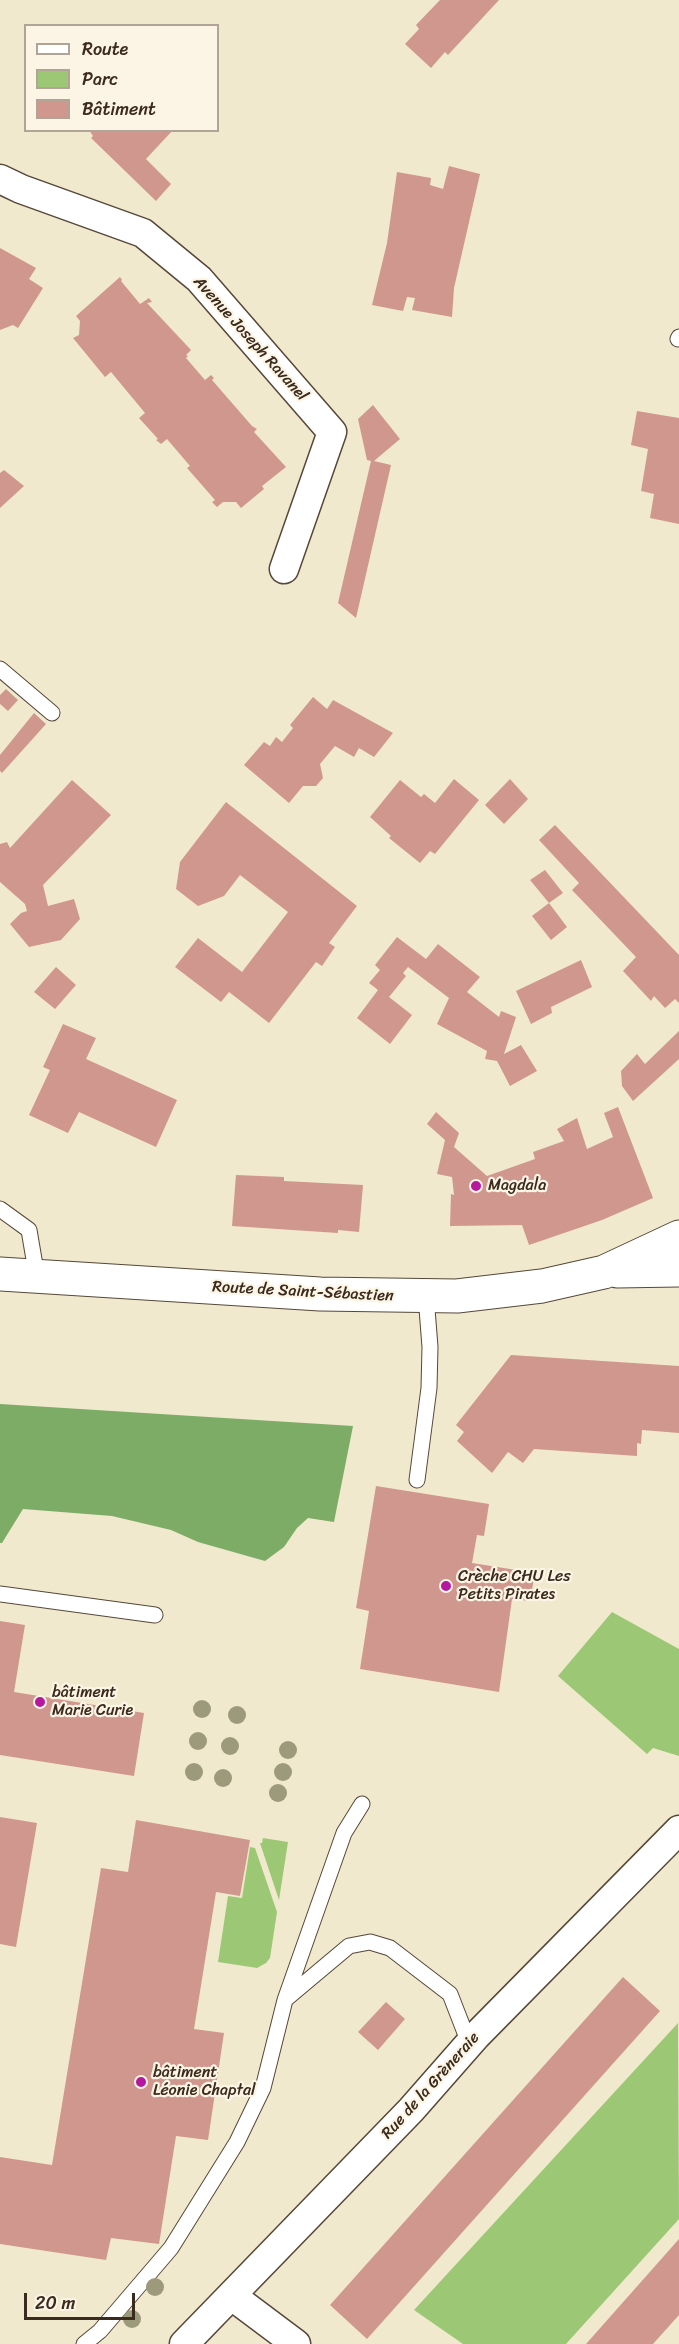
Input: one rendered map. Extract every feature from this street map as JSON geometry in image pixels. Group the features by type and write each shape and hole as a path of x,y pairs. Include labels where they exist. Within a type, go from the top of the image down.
{"street":[{"name":"Avenue Joseph Ravanel","path":"0,179 21,189 143,233 199,279 332,432 285,568"},
{"name":"Route de Saint-Sébastien","path":"604,1272 679,1237"},
{"name":"Route de Saint-Sébastien","path":"0,1274 320,1294 457,1296 514,1290 604,1272 679,1270"},
{"name":"Rue de la Grèneraie","path":"184,2344 411,2110 469,2043 679,1830"},
{"path":"232,2296 296,2344"}],"lane":[{"path":"0,669 52,713"},
{"path":"0,1209 29,1230 37,1277"},
{"path":"417,1480 429,1388 430,1347 426,1296"},
{"path":"0,1594 155,1615"},
{"path":"84,2344 100,2331 171,2248 237,2142 263,2088 285,2000 344,1833 362,1804"},
{"path":"285,2000 349,1946 370,1942 390,1948 450,1994 469,2043"}],"green space":[{"path":"0,1404 353,1426 334,1522 308,1518 297,1528 284,1547 265,1561 198,1542 171,1530 112,1516 23,1509 0,1543"},
{"path":"612,1612 679,1649 679,1756 653,1748 647,1754 558,1676"},
{"path":"263,1838 288,1842 279,1900 260,1843"},
{"path":"250,1847 255,1848 277,1912 270,1958 257,1968 218,1962 228,1896 242,1898"},
{"path":"678,2023 679,2219 566,2344 463,2344 414,2310"}],"building":[{"path":"440,0 499,0 448,55 445,52 431,68 405,44 419,29 416,25"},
{"path":"90,132 171,132 146,159 171,184 156,201 91,138 93,136"},
{"path":"449,166 480,174 454,288 452,317 412,310 415,298 407,297 403,311 372,305 387,243 397,172 431,178 430,185 443,189"},
{"path":"0,248 36,268 29,279 43,288 18,328 13,325 0,330"},
{"path":"120,277 140,304 149,298 152,302 147,303 191,350 186,358 205,380 211,375 214,378 212,380 257,429 254,432 286,467 262,486 264,489 241,508 236,502 223,502 217,507 212,502 215,500 187,468 190,466 167,439 161,444 156,440 158,439 139,418 145,413 111,372 105,377 73,338 79,335 80,321 76,316"},
{"path":"373,405 400,439 374,461 391,465 356,618 338,603 371,461 367,460 358,419"},
{"path":"637,411 679,418 679,524 650,518 654,494 641,491 648,449 631,445"},
{"path":"4,470 24,486 0,508 0,473"},
{"path":"6,689 18,700 8,711 0,704 0,695"},
{"path":"313,697 327,709 333,700 393,733 374,757 359,748 354,757 335,746 320,764 323,778 316,786 303,786 289,803 244,765 264,742 270,746 276,737 282,742 293,728 290,725"},
{"path":"34,713 46,724 2,773 0,755"},
{"path":"454,779 479,800 435,854 430,851 420,863 389,838 391,836 370,817 400,780 421,797 424,794 435,803"},
{"path":"510,779 528,799 504,824 485,805"},
{"path":"72,780 111,815 43,885 48,906 74,899 80,919 61,940 29,947 10,924 21,913 27,911 25,904 0,882 0,844 7,842 10,848"},
{"path":"226,802 357,906 329,943 335,947 322,966 316,962 269,1023 229,992 221,1002 175,967 198,938 242,972 288,912 240,875 224,896 198,906 176,889 180,862"},
{"path":"555,825 679,955 679,1003 675,999 665,1008 654,996 651,1001 623,971 636,957 572,890 579,883 539,840"},
{"path":"545,870 563,893 549,903 530,880"},
{"path":"549,903 567,927 551,940 532,916"},
{"path":"397,937 426,959 438,944 480,977 467,992 499,1017 501,1011 516,1017 504,1054 521,1045 537,1071 510,1086 497,1061 485,1059 487,1051 437,1024 449,998 408,967 403,973 406,976 389,997 412,1015 390,1044 357,1018 378,990 369,983 380,970 375,965"},
{"path":"581,960 592,987 551,1007 552,1013 531,1024 516,991"},
{"path":"56,967 76,985 55,1009 34,992"},
{"path":"63,1024 96,1038 86,1059 177,1100 156,1147 79,1112 68,1133 29,1115 50,1070 43,1067"},
{"path":"679,1031 679,1059 633,1101 622,1086 621,1071 637,1054 645,1064"},
{"path":"618,1107 653,1198 602,1220 529,1245 522,1225 450,1226 451,1194 454,1195 452,1177 437,1174 445,1140 427,1124 436,1112 459,1133 454,1147 487,1176 535,1159 533,1152 564,1141 557,1129 577,1118 587,1149 613,1137 604,1113"},
{"path":"236,1175 284,1177 284,1181 363,1185 359,1232 338,1230 338,1233 232,1226"},
{"path":"511,1355 679,1366 679,1433 642,1430 641,1444 637,1443 637,1456 534,1449 523,1463 508,1452 492,1473 457,1441 464,1432 456,1425"},
{"name":"Crèche CHU Les Petits Pirates","path":"376,1486 489,1504 484,1536 477,1535 472,1563 535,1573 530,1601 512,1599 499,1692 360,1669 369,1611 356,1608"},
{"name":"bâtiment Marie Curie","path":"0,1621 25,1625 14,1692 144,1713 134,1776 0,1755"},
{"path":"0,1817 37,1823 16,1947 0,1944"},
{"name":"bâtiment Léonie Chaptal","path":"136,1820 250,1840 240,1896 216,1892 194,2029 224,2033 208,2140 176,2136 159,2244 111,2238 106,2260 0,2244 0,2157 52,2165 101,1868 128,1872"},
{"path":"623,1977 660,2011 367,2339 330,2305"},
{"path":"386,2002 405,2019 378,2050 358,2032"},
{"path":"679,2239 679,2315 653,2344 586,2344"}],"place":[{"name":"Magdala","path":"476,1186"},
{"name":"Crèche CHU Les Petits Pirates","path":"446,1586"},
{"name":"bâtiment Marie Curie","path":"40,1702"},
{"name":"bâtiment Léonie Chaptal","path":"141,2082"}]}
